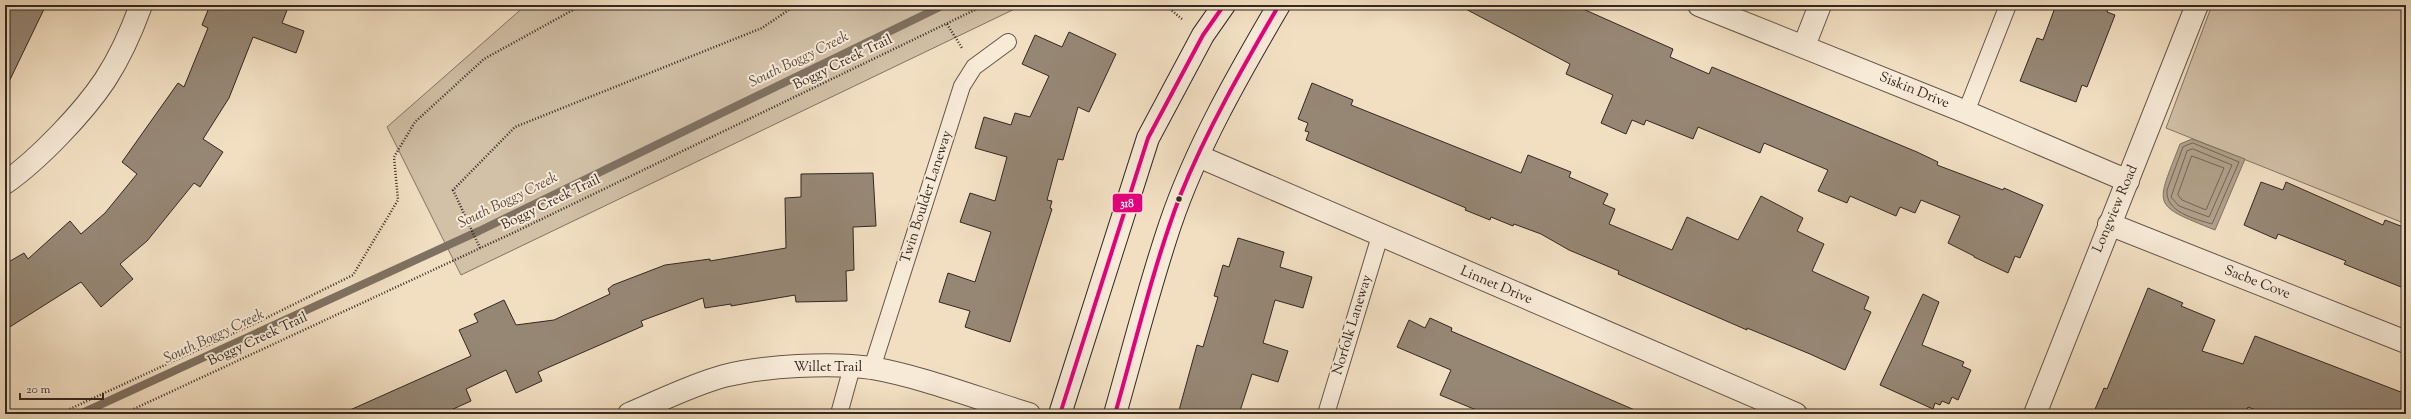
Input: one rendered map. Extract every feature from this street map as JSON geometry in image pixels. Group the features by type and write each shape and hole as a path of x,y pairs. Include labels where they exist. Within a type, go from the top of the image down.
{"street":[{"path":"5,183 60,135 105,80 133,25 141,5"},
{"path":"1060,414 1148,138 1202,35 1224,5"},
{"path":"1115,414 1170,224 1198,156 1251,52 1279,5"},
{"name":"Siskin Drive","path":"1699,5 1966,112 2128,181"},
{"path":"1804,46 1820,5"},
{"name":"Longview Road","path":"2035,414 2108,224 2128,181 2197,5"},
{"name":"Linnet Drive","path":"1198,156 1380,236 1796,414"},
{"name":"Sacbe Cove","path":"2108,224 2406,342"},
{"name":"Willet Trail","path":"629,414 681,392 725,376 775,368 862,367 1029,414"}],"lane":[{"path":"1966,112 2008,5"},
{"name":"Twin Boulder Laneway","path":"839,414 862,367 962,86 974,67 1008,42"},
{"name":"Norfolk Laneway","path":"1326,414 1380,236"}],"path":[{"name":"Boggy Creek Trail","path":"58,414 243,329 353,275 398,200 394,157 415,122 484,59 582,5"},
{"path":"480,248 453,190 515,127 762,28 796,5"},
{"name":"Boggy Creek Trail","path":"123,414 480,248 985,5"},
{"path":"1165,5 1187,23"},
{"path":"947,24 974,67"}],"shaded area":[{"path":"526,5 1023,5 461,275 387,127"},
{"path":"2212,5 2406,5 2406,224 2166,128"}],"water":[{"path":"2192,139 2245,159 2215,230 2179,214 2169,208 2164,201 2163,192 2166,180 2180,144"}],"building":[{"path":"5,5 46,5 5,90"},
{"path":"210,5 289,5 282,23 304,31 296,53 253,37 229,98 203,139 223,152 200,187 194,183 147,241 120,264 133,279 101,307 81,282 5,330 5,264 24,253 28,259 70,221 81,234 105,213 137,174 122,162 178,83 184,87 208,28 202,25"},
{"path":"1458,5 1574,5 1673,49 1670,57 1709,74 1712,67 1917,152 1938,162 1937,165 2003,190 2004,188 2043,205 2020,258 2015,256 2008,273 1948,243 1960,216 1921,200 1915,213 1900,207 1896,216 1850,196 1847,203 1818,191 1828,170 1764,143 1760,153 1698,127 1693,139 1646,120 1644,125 1632,120 1626,134 1601,123 1613,95 1566,74 1570,64"},
{"path":"2056,5 2110,5 2107,12 2115,15 2087,87 2082,85 2076,102 2020,81 2037,38 2043,40"},
{"path":"1069,32 1116,54 1089,112 1078,107 1063,160 1058,159 1047,200 1052,201 1050,208 1052,209 1010,342 965,327 970,311 939,302 948,273 975,282 991,232 960,222 970,193 995,201 1007,157 975,148 984,117 1011,125 1015,113 1030,117 1049,76 1022,64 1035,35 1062,47"},
{"path":"1312,83 1353,100 1351,105 1521,173 1528,155 1571,172 1569,177 1608,194 1603,204 1615,209 1609,224 1672,250 1687,217 1738,240 1761,196 1803,218 1797,231 1824,244 1812,271 1869,297 1864,309 1871,312 1845,370 1747,328 1747,330 1618,274 1619,271 1569,250 1541,234 1514,224 1513,226 1491,217 1490,220 1465,210 1466,208 1306,140 1309,132 1305,131 1308,123 1298,119"},
{"path":"873,173 876,226 853,227 854,270 846,271 847,301 796,302 795,295 731,306 731,304 705,308 703,298 641,321 643,326 538,372 542,381 516,393 506,370 466,389 471,401 442,414 341,414 471,356 459,330 478,322 474,314 504,300 516,325 554,320 610,294 608,289 613,285 665,265 710,259 710,261 786,248 785,198 801,197 801,174"},
{"path":"2261,182 2283,190 2286,182 2383,225 2385,220 2406,228 2406,289 2344,264 2346,261 2278,234 2276,239 2244,225"},
{"path":"1238,238 1284,252 1280,267 1312,277 1303,308 1275,300 1263,343 1288,351 1278,382 1252,374 1239,414 1178,414 1197,345 1203,347 1218,297 1214,296 1223,265 1229,267"},
{"path":"2148,288 2183,303 2181,306 2215,320 2202,351 2243,364 2255,336 2406,394 2406,414 2266,414 2248,407 2245,414 2093,414 2104,388 2107,389"},
{"path":"1923,294 1939,302 1922,345 1964,362 1962,366 1971,370 1958,400 1952,397 1949,404 1942,401 1940,405 1935,403 1933,409 1880,385"},
{"path":"1430,318 1452,328 1451,331 1644,414 1486,414 1440,395 1451,370 1397,347 1409,320 1425,328"}],"waterway":[{"name":"South Boggy Creek","path":"80,414 479,231 944,5"}],"transit line":[{"name":"318","path":"1060,414 1148,138 1203,35 1224,5"},
{"name":"318","path":"1115,414 1161,250 1180,196 1214,122 1279,5"}]}
